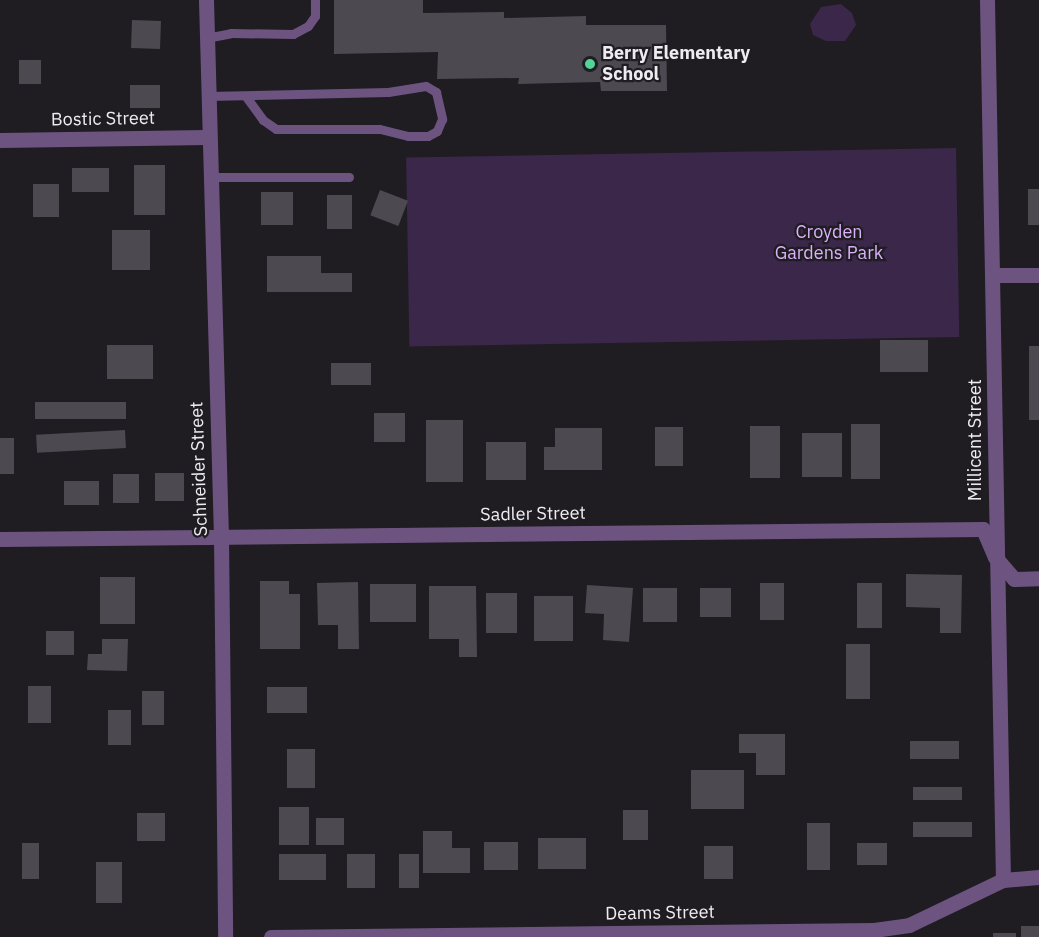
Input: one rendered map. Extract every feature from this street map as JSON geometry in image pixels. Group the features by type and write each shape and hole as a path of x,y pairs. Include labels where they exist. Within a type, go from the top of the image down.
{"street":[{"name":"Schneider Street","path":"206,0 207,137 221,537 225,937"},
{"name":"Millicent Street","path":"987,0 994,275 995,557 1004,880"},
{"name":"Bostic Street","path":"0,140 207,137"},
{"path":"994,275 1039,275"},
{"name":"Sadler Street","path":"0,539 983,529 995,557 1014,579 1039,578"},
{"name":"Deams Street","path":"271,937 874,930 909,925 1004,880 1039,877"}],"lane":[{"path":"207,38 231,33 293,34 308,26 315,16 315,0"},
{"path":"207,96 246,97 273,92 387,92 426,86 436,92 442,119 437,131 428,136 408,136 379,129 276,129 262,120 246,97"},
{"path":"209,177 350,177"}],"green space":[{"path":"841,4 852,13 856,25 845,41 826,41 813,35 810,24 821,7"},
{"name":"Croyden Gardens Park","path":"956,148 959,337 409,347 406,158"}],"building":[{"path":"334,0 423,0 423,13 504,12 504,18 586,16 586,25 666,25 667,91 601,91 600,82 518,84 519,78 437,79 438,52 334,54"},
{"path":"132,20 161,21 160,49 131,48"},
{"path":"19,60 41,60 41,84 19,84"},
{"path":"130,85 160,85 160,108 130,108"},
{"path":"134,165 165,165 165,215 134,215"},
{"path":"72,168 109,168 109,192 72,192"},
{"path":"33,184 59,184 59,217 33,217"},
{"path":"1028,189 1039,189 1039,225 1028,225"},
{"path":"380,190 408,201 398,226 370,215"},
{"path":"261,192 293,192 293,225 261,225"},
{"path":"327,195 352,195 352,229 327,229"},
{"path":"112,230 150,230 150,270 112,270"},
{"path":"267,256 321,256 321,273 352,273 352,292 267,292"},
{"path":"880,340 928,340 928,372 880,372"},
{"path":"107,345 153,345 153,379 107,379"},
{"path":"1029,346 1039,346 1039,420 1029,420"},
{"path":"331,363 371,363 371,385 331,385"},
{"path":"35,402 126,402 126,419 35,419"},
{"path":"374,413 405,413 405,442 374,442"},
{"path":"426,420 463,420 463,482 426,482"},
{"path":"851,424 880,424 880,479 851,479"},
{"path":"750,426 780,426 780,478 750,478"},
{"path":"655,427 683,427 683,466 655,466"},
{"path":"555,428 602,428 602,470 544,470 544,447 555,447"},
{"path":"125,430 126,448 37,453 36,435"},
{"path":"802,433 842,433 842,477 802,477"},
{"path":"0,438 14,438 14,474 0,474"},
{"path":"486,442 526,442 526,480 486,480"},
{"path":"155,473 184,473 184,501 155,501"},
{"path":"113,474 139,474 139,503 113,503"},
{"path":"64,481 99,481 99,505 64,505"},
{"path":"906,574 962,575 961,633 940,633 940,608 906,607"},
{"path":"100,577 135,577 135,624 100,624"},
{"path":"260,581 289,581 289,594 300,594 300,649 260,649"},
{"path":"358,582 359,649 338,649 338,625 318,625 317,583"},
{"path":"760,583 784,583 784,620 760,620"},
{"path":"857,583 882,583 882,628 857,628"},
{"path":"370,584 416,584 416,622 370,622"},
{"path":"587,585 633,588 629,642 603,640 604,614 585,613"},
{"path":"429,586 476,586 477,657 459,657 459,639 429,639"},
{"path":"643,588 677,588 677,622 643,622"},
{"path":"700,588 731,588 731,617 700,617"},
{"path":"486,593 517,593 517,633 486,633"},
{"path":"534,596 573,596 573,641 534,641"},
{"path":"46,631 74,631 74,655 46,655"},
{"path":"102,639 128,639 127,671 87,670 88,654 102,654"},
{"path":"846,644 870,644 870,699 846,699"},
{"path":"28,686 51,686 51,723 28,723"},
{"path":"267,687 307,687 307,713 267,713"},
{"path":"142,691 164,691 164,725 142,725"},
{"path":"108,710 131,710 131,745 108,745"},
{"path":"739,734 785,734 785,775 756,775 756,753 739,753"},
{"path":"910,741 959,741 959,759 910,759"},
{"path":"287,749 315,749 315,788 287,788"},
{"path":"691,770 744,770 744,809 691,809"},
{"path":"913,787 962,787 962,800 913,800"},
{"path":"279,807 309,807 309,845 279,845"},
{"path":"623,810 648,810 648,840 623,840"},
{"path":"137,813 165,813 165,841 137,841"},
{"path":"316,818 344,818 344,845 316,845"},
{"path":"913,822 972,822 972,837 913,837"},
{"path":"807,823 830,823 830,870 807,870"},
{"path":"423,831 452,831 452,848 470,848 470,873 423,873"},
{"path":"538,838 586,838 586,869 538,869"},
{"path":"484,842 518,842 518,870 484,870"},
{"path":"22,843 39,843 39,879 22,879"},
{"path":"857,843 887,843 887,865 857,865"},
{"path":"704,846 733,846 733,879 704,879"},
{"path":"279,854 326,854 326,880 279,880"},
{"path":"347,854 375,854 375,888 347,888"},
{"path":"399,854 419,854 419,888 399,888"},
{"path":"96,862 122,862 122,903 96,903"},
{"path":"1021,926 1039,926 1039,937 1021,937"},
{"path":"993,933 1016,933 1016,937 993,937"}],"place":[{"name":"Berry Elementary School","path":"590,64"}]}
